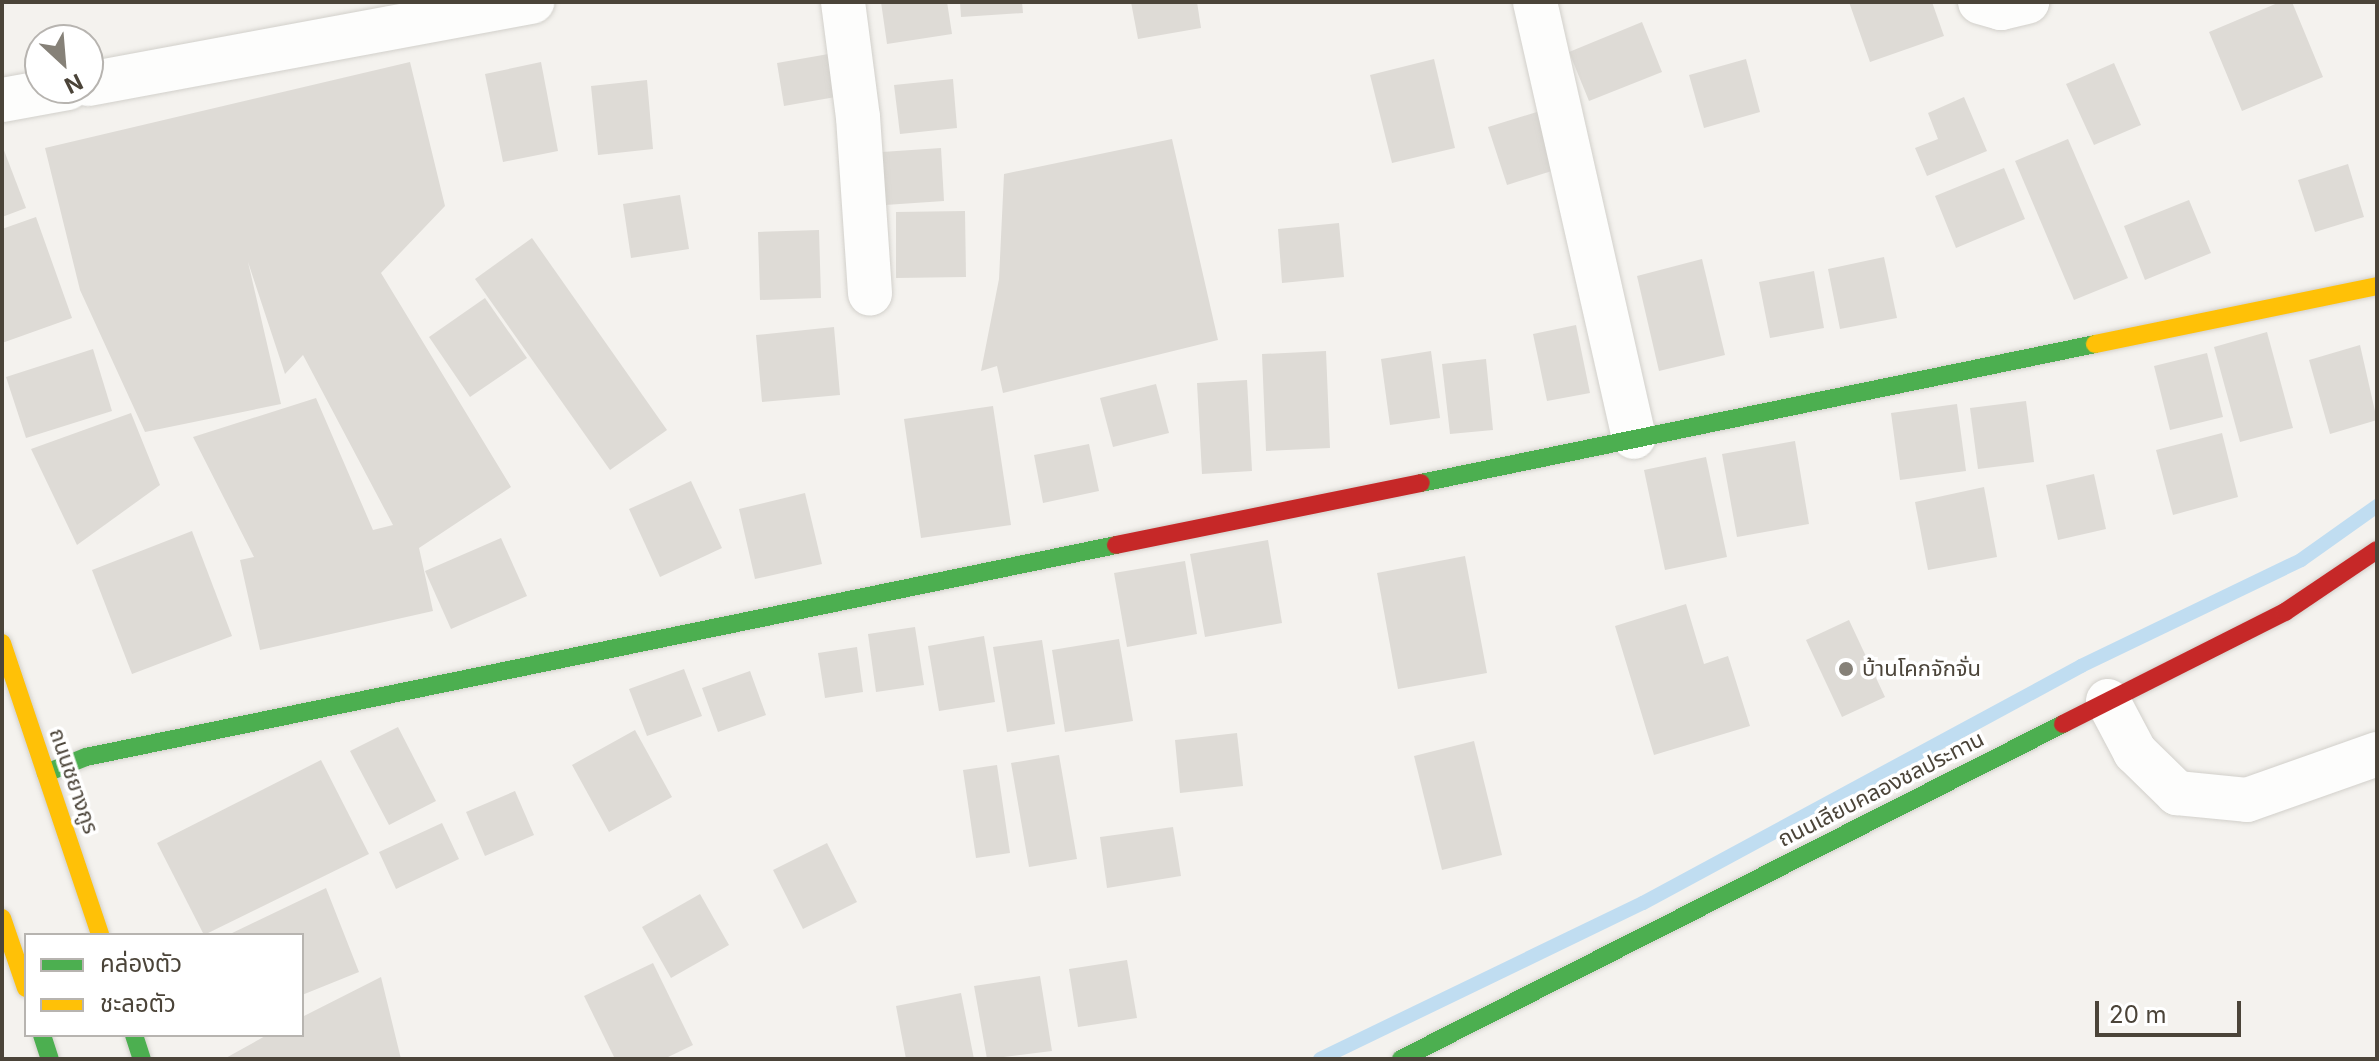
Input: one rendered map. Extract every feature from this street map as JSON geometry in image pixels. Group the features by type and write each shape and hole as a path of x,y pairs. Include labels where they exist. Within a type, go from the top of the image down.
{"main road":[{"path":"46,773 86,757 2377,286"},
{"name":"ถนนเลียบคลองชลประทาน","path":"1401,1059 2285,612 2377,550"},
{"name":"ถนนชยางกูร","path":"2,643 99,933"},
{"path":"2,918 24,982"},
{"path":"43,1037 50,1059"},
{"path":"135,1037 142,1059"}],"street":[{"path":"104,81 532,2"},
{"path":"843,2 858,117 870,294"},
{"path":"1535,2 1634,437"},
{"path":"1980,2 2001,8 2027,2"},
{"path":"2,100 24,96"},
{"path":"2108,701 2135,752 2177,793 2247,800 2377,754"}],"building":[{"path":"881,2 947,2 952,34 887,44"},
{"path":"960,2 1022,2 1023,13 961,17"},
{"path":"1131,2 1197,2 1201,28 1138,39"},
{"path":"1849,2 1932,2 1944,36 1870,62"},
{"path":"2280,2 2292,2 2323,77 2242,111 2209,32"},
{"path":"1642,22 1662,72 1589,101 1569,52"},
{"path":"840,52 847,95 784,106 777,63"},
{"path":"1434,59 1455,148 1392,163 1370,75"},
{"path":"1746,59 1760,112 1704,128 1689,75"},
{"path":"410,62 445,206 381,273 511,487 419,548 433,611 260,650 240,560 254,557 193,437 316,398 373,530 393,525 303,355 285,374 248,262 281,404 145,432 80,290 45,148"},
{"path":"541,62 558,151 503,162 485,74"},
{"path":"2114,63 2141,125 2094,145 2066,84"},
{"path":"953,79 957,128 900,134 894,85"},
{"path":"647,80 653,149 598,155 591,86"},
{"path":"1964,97 1987,151 1927,176 1915,148 1938,139 1928,113"},
{"path":"1540,111 1558,169 1507,185 1488,127"},
{"path":"1172,139 1218,340 1003,393 997,366 981,371 999,279 1004,174"},
{"path":"2068,139 2128,278 2074,300 2015,161"},
{"path":"2,145 26,208 2,217"},
{"path":"941,148 944,201 885,205 882,152"},
{"path":"2348,164 2364,217 2315,232 2298,180"},
{"path":"2004,168 2025,219 1956,248 1935,196"},
{"path":"680,195 689,249 631,258 623,204"},
{"path":"2189,200 2211,253 2145,280 2124,226"},
{"path":"965,211 966,277 896,278 896,212"},
{"path":"36,217 72,318 2,343 2,229"},
{"path":"1339,223 1344,277 1282,283 1278,229"},
{"path":"819,230 821,298 760,300 758,232"},
{"path":"532,238 667,430 610,470 475,279"},
{"path":"1884,257 1897,318 1840,329 1828,269"},
{"path":"1702,259 1725,355 1659,371 1637,276"},
{"path":"1814,271 1824,328 1770,338 1759,282"},
{"path":"485,298 527,358 470,397 429,337"},
{"path":"1576,325 1590,393 1547,401 1533,334"},
{"path":"834,327 840,395 762,402 756,335"},
{"path":"2267,332 2293,428 2240,442 2214,347"},
{"path":"2360,345 2377,420 2330,434 2309,360"},
{"path":"93,349 112,411 26,438 6,377"},
{"path":"1326,351 1330,448 1266,451 1262,354"},
{"path":"1431,351 1440,418 1390,425 1381,359"},
{"path":"2207,353 2223,417 2170,430 2154,366"},
{"path":"1486,359 1493,430 1450,434 1442,364"},
{"path":"1247,380 1252,471 1202,474 1197,383"},
{"path":"1156,384 1169,433 1113,447 1100,398"},
{"path":"2026,401 2034,462 1978,469 1970,408"},
{"path":"1957,404 1966,471 1900,480 1891,413"},
{"path":"993,406 1011,525 921,538 904,419"},
{"path":"131,413 160,485 77,545 31,449"},
{"path":"2222,433 2238,497 2173,515 2156,450"},
{"path":"1795,441 1809,524 1737,537 1722,454"},
{"path":"1089,444 1099,491 1043,503 1034,455"},
{"path":"1706,457 1727,557 1665,570 1644,470"},
{"path":"2094,474 2106,529 2058,540 2046,485"},
{"path":"691,481 722,548 660,577 629,509"},
{"path":"1984,487 1997,557 1928,570 1915,502"},
{"path":"805,493 822,564 755,579 739,509"},
{"path":"192,531 232,636 132,674 92,570"},
{"path":"501,538 527,596 451,629 425,571"},
{"path":"1268,540 1282,623 1205,637 1190,554"},
{"path":"1465,556 1487,673 1398,689 1377,573"},
{"path":"1185,561 1197,634 1127,647 1114,573"},
{"path":"1686,604 1704,664 1728,656 1750,726 1654,755 1615,626"},
{"name":"บ้านโคกจักจั่น","path":"1849,620 1885,697 1842,717 1806,640"},
{"path":"915,627 924,685 876,692 868,634"},
{"path":"984,636 995,702 939,711 928,646"},
{"path":"1119,639 1133,721 1065,732 1052,650"},
{"path":"1042,640 1055,724 1007,732 993,647"},
{"path":"857,647 863,692 825,698 818,653"},
{"path":"684,669 702,716 647,736 629,689"},
{"path":"750,671 766,715 718,732 702,688"},
{"path":"398,727 436,801 389,825 350,751"},
{"path":"635,730 672,797 609,832 572,765"},
{"path":"1237,733 1243,786 1180,793 1175,740"},
{"path":"1474,741 1502,855 1442,870 1414,756"},
{"path":"1059,755 1077,859 1029,867 1011,763"},
{"path":"321,760 369,854 203,933 157,843"},
{"path":"997,765 1010,853 976,858 963,770"},
{"path":"515,791 534,835 485,856 466,812"},
{"path":"442,823 459,859 396,889 379,852"},
{"path":"1173,827 1181,876 1107,888 1100,837"},
{"path":"827,843 857,902 803,929 773,870"},
{"path":"326,888 359,972 304,994 304,933 232,933"},
{"path":"700,894 729,945 671,978 642,927"},
{"path":"1127,960 1137,1018 1078,1027 1069,969"},
{"path":"653,963 693,1045 664,1059 615,1059 584,996"},
{"path":"1040,976 1052,1051 987,1059 974,986"},
{"path":"381,977 401,1059 224,1059 263,1037 304,1037 304,1016"},
{"path":"961,993 974,1059 906,1059 896,1006"}],"waterway":[{"path":"1320,1059 1643,903 2081,666 2301,560 2377,506"}],"traffic: fast":[{"path":"1421,483 2095,344"},
{"path":"46,773 86,757 1116,545"},
{"path":"1401,1059 2063,724"},
{"path":"43,1037 50,1059"},
{"path":"135,1037 142,1059"}],"traffic: slow":[{"path":"2095,344 2377,286"},
{"path":"2,643 99,933"},
{"path":"2,918 24,982"}],"traffic: jam":[{"path":"1116,545 1421,483"},
{"path":"2063,724 2285,612 2377,550"}],"place":[{"name":"บ้านโคกจักจั่น","path":"1846,669"}]}
